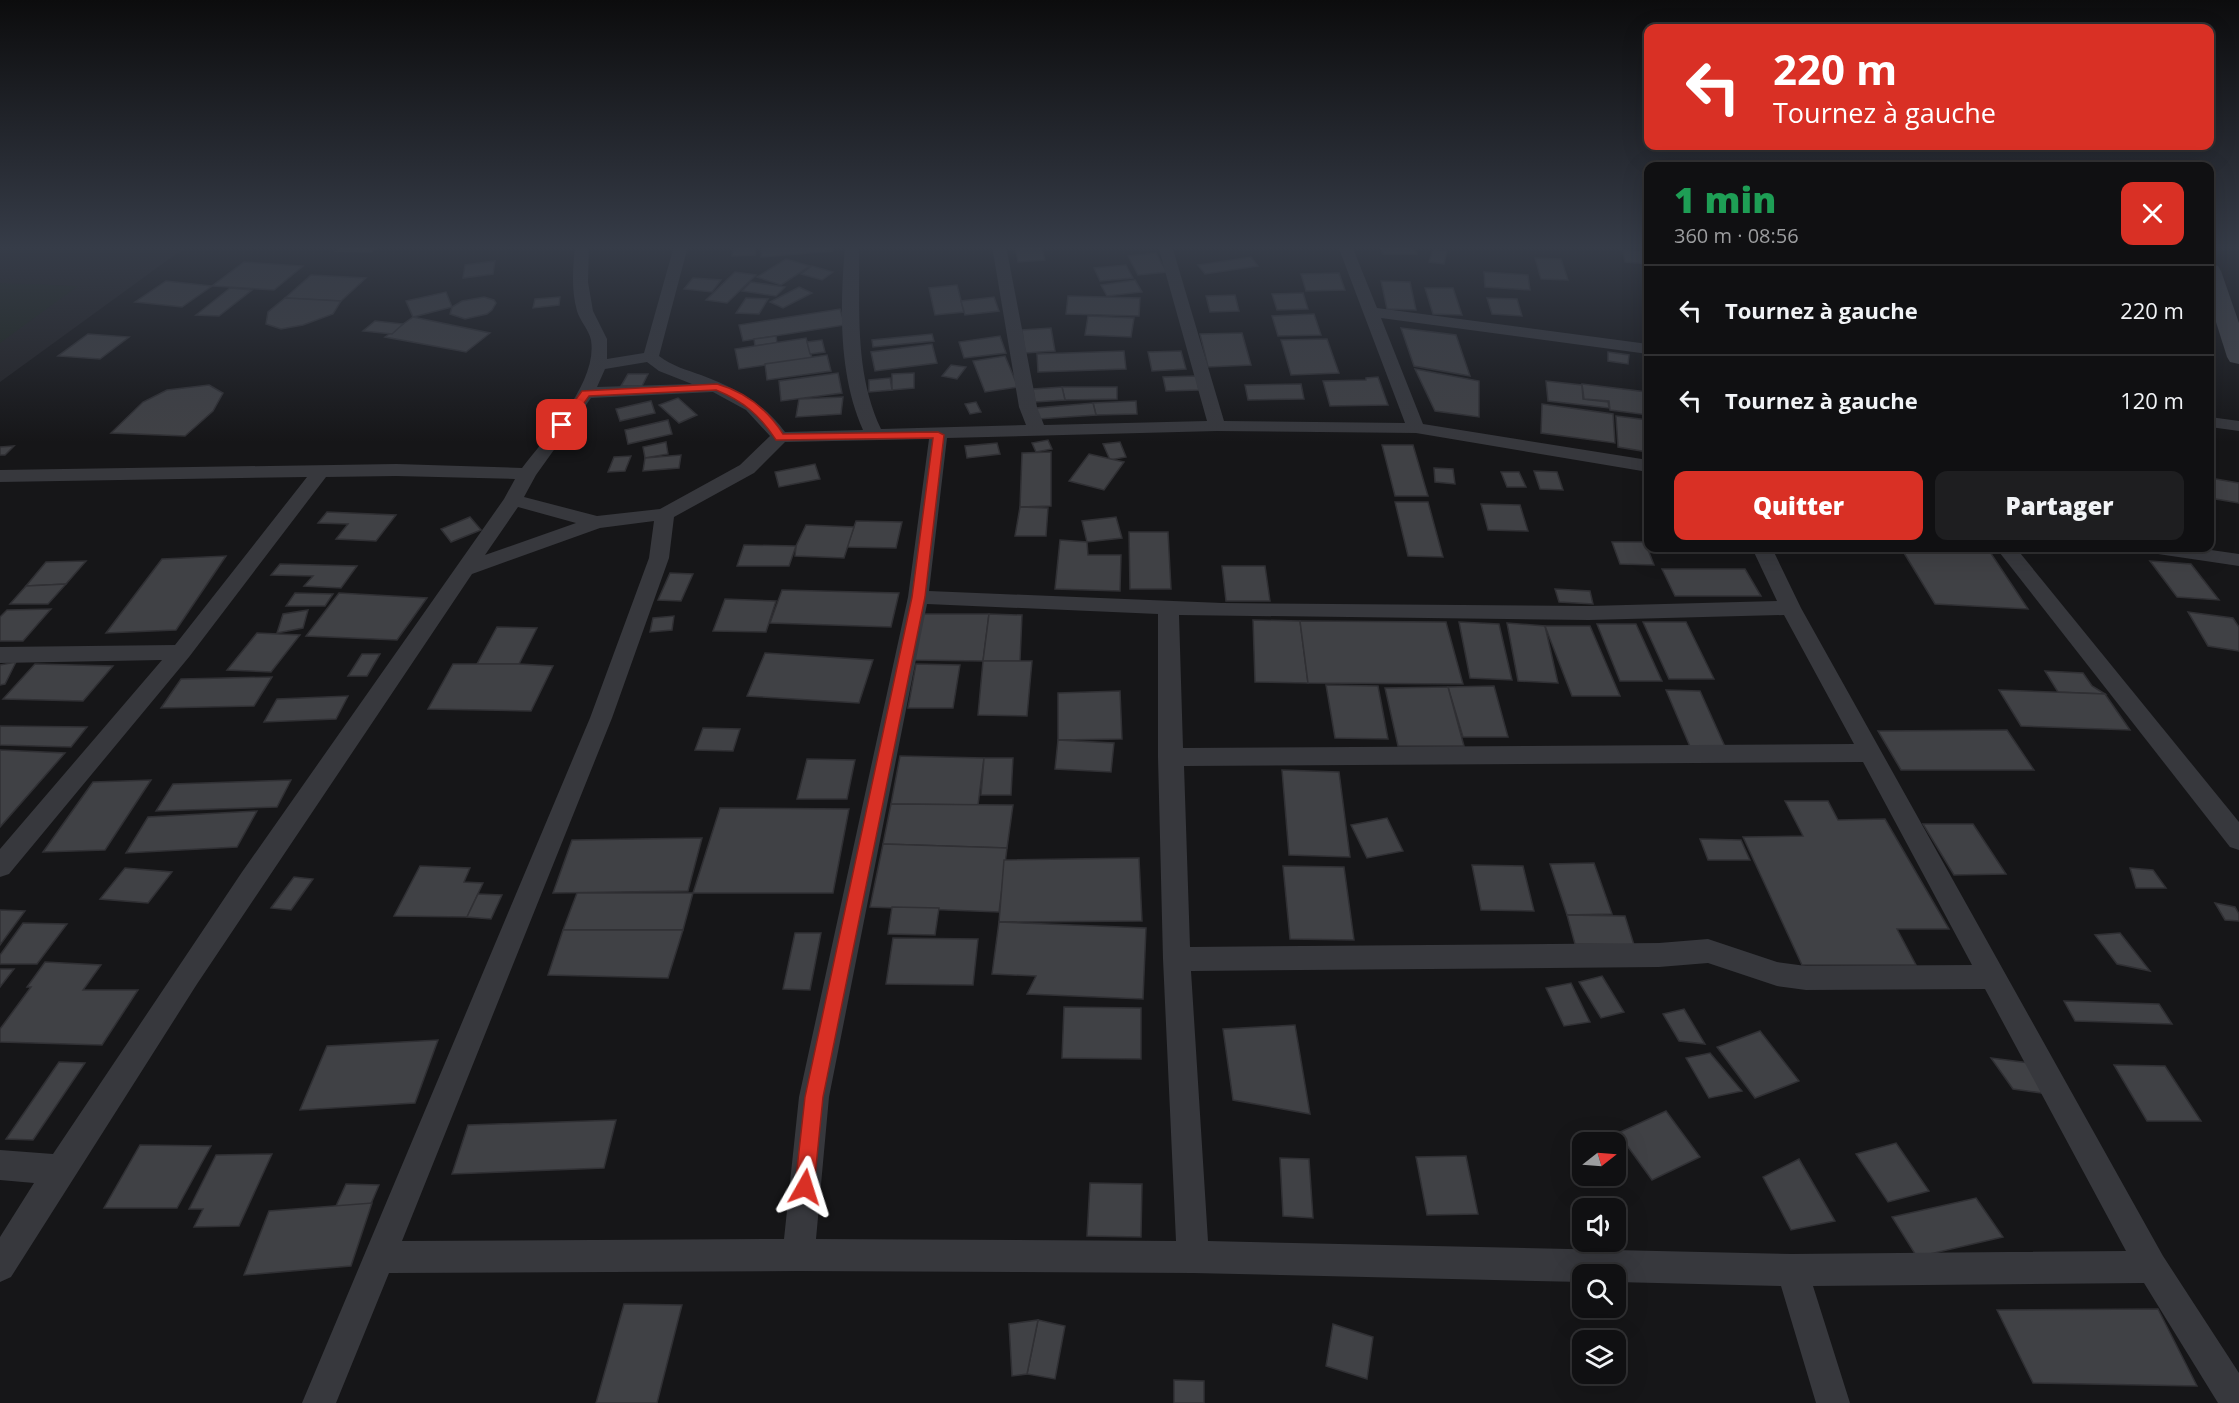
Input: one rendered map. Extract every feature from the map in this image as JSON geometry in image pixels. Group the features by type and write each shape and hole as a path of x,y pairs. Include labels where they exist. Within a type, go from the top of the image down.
{"main road":[{"path":"2224,311 2239,357"}],"street":[{"path":"0,1266 60,1170 298,808 513,500 527,474 586,393 599,365 599,339 585,311"},
{"path":"651,357 663,311"},
{"path":"853,311 853,353 864,416 875,436"},
{"path":"1011,311 1028,407 1037,431"},
{"path":"1184,311 1217,426"},
{"path":"1416,428 1371,312 1644,348"},
{"path":"599,365 651,357"},
{"path":"651,357 661,367 738,396 768,419 780,437"},
{"path":"586,393 717,387"},
{"path":"2214,423 2239,426"},
{"path":"465,569 597,522 665,514 747,469 780,437 938,435 1217,426 1416,428 1644,465"},
{"path":"798,1255 814,1097 918,597 938,435"},
{"path":"0,476 396,470 527,474"},
{"path":"5,856 182,652 321,471"},
{"path":"513,500 597,522"},
{"path":"319,1403 601,718 659,558 665,514"},
{"path":"1764,552 1791,608 2152,1267 2238,1403"},
{"path":"2009,552 2239,840"},
{"path":"2185,552 2239,560"},
{"path":"918,597 1168,609 1589,613 1791,608"},
{"path":"1168,609 1170,758 1177,959 1193,1257"},
{"path":"0,655 182,652"},
{"path":"1170,758 1870,753"},
{"path":"1177,959 1659,955 1708,951 1777,974 1806,978 1993,977"},
{"path":"0,1165 60,1170"},
{"path":"381,1257 798,1255 1193,1257 1792,1270 2152,1267"},
{"path":"1792,1270 1833,1403"}],"shaded area":[{"path":"0,311 97,311 0,382"},
{"path":"0,311 43,311 0,343"}],"building":[{"path":"200,311 225,311 219,316 196,315"},
{"path":"335,311 303,325 281,329 266,324 268,312"},
{"path":"411,311 435,311 413,317"},
{"path":"451,311 490,311 465,319 450,314"},
{"path":"737,311 761,311 759,314 736,313"},
{"path":"824,311 841,311 845,325 743,341 739,325"},
{"path":"934,311 964,312 935,315"},
{"path":"964,311 995,311 965,315"},
{"path":"1066,311 1139,311 1139,316 1066,314"},
{"path":"1432,311 1461,311 1462,315 1433,314"},
{"path":"1491,311 1521,311 1522,316 1492,314"},
{"path":"1314,314 1321,335 1278,336 1272,316"},
{"path":"1088,316 1134,318 1131,337 1085,335"},
{"path":"413,317 490,333 466,352 385,337"},
{"path":"375,321 403,324 392,334 363,331"},
{"path":"1051,328 1055,351 1025,353 1022,330"},
{"path":"1401,328 1456,335 1470,376 1414,366"},
{"path":"1242,333 1251,365 1208,367 1200,334"},
{"path":"88,334 129,337 100,359 58,356"},
{"path":"932,334 934,341 873,347 872,340"},
{"path":"776,336 777,343 755,346 754,339"},
{"path":"1000,336 1006,353 964,358 959,342"},
{"path":"806,338 812,358 739,369 735,349"},
{"path":"1327,339 1339,373 1291,375 1281,340"},
{"path":"822,340 825,352 810,354 807,342"},
{"path":"932,344 937,363 875,371 871,352"},
{"path":"1124,351 1126,369 1038,372 1037,354"},
{"path":"1181,351 1186,369 1152,371 1148,352"},
{"path":"1608,352 1629,355 1628,364 1608,361"},
{"path":"827,355 831,371 767,380 765,364"},
{"path":"1005,356 1018,387 985,392 973,361"},
{"path":"951,365 966,367 957,379 942,376"},
{"path":"1415,369 1479,381 1479,417 1435,411"},
{"path":"838,373 842,393 781,401 779,381"},
{"path":"914,373 914,388 892,390 892,374"},
{"path":"628,374 648,374 642,386 621,386"},
{"path":"1196,376 1199,390 1166,391 1163,377"},
{"path":"1378,377 1388,405 1330,406 1323,381 1366,380 1366,378"},
{"path":"890,378 892,390 869,392 869,380"},
{"path":"1546,381 1582,385 1583,399 1608,402 1609,408 1548,401"},
{"path":"1301,384 1304,399 1248,400 1245,385"},
{"path":"1582,384 1644,392 1644,414 1610,410 1609,401 1584,399"},
{"path":"209,385 223,393 213,411 185,436 111,433 143,402 167,390"},
{"path":"1062,387 1117,387 1117,399 1065,400"},
{"path":"1062,387 1065,400 1035,402 1033,389"},
{"path":"843,397 841,414 796,417 799,399"},
{"path":"678,398 697,415 679,423 659,405"},
{"path":"651,401 655,413 620,421 616,409"},
{"path":"1136,401 1137,414 1096,415 1093,403"},
{"path":"976,402 981,412 970,414 965,404"},
{"path":"1093,403 1096,415 1038,419 1036,408"},
{"path":"1542,404 1613,414 1615,443 1541,433"},
{"path":"1616,416 1644,420 1644,451 1618,447"},
{"path":"668,420 672,434 628,444 625,430"},
{"path":"1048,440 1052,449 1036,452 1032,443"},
{"path":"666,442 668,454 645,458 643,447"},
{"path":"1120,442 1126,457 1110,460 1103,444"},
{"path":"997,443 1000,454 967,458 965,446"},
{"path":"1382,445 1413,445 1428,496 1395,496"},
{"path":"14,446 5,455 0,455 0,447"},
{"path":"1051,452 1051,506 1020,507 1022,453"},
{"path":"1089,454 1124,462 1104,490 1069,481"},
{"path":"681,455 679,468 643,471 645,458"},
{"path":"631,456 625,471 608,472 614,457"},
{"path":"815,464 820,479 779,487 775,472"},
{"path":"1434,468 1453,469 1455,484 1435,482"},
{"path":"1534,471 1557,472 1563,490 1540,489"},
{"path":"1501,472 1519,472 1526,487 1507,487"},
{"path":"2214,479 2239,483 2239,503 2214,499"},
{"path":"1395,502 1428,502 1443,557 1408,556"},
{"path":"1481,504 1520,505 1528,531 1488,530"},
{"path":"1020,507 1048,508 1046,536 1015,536"},
{"path":"327,512 396,515 376,541 336,539 348,524 318,523"},
{"path":"470,517 481,530 451,542 441,529"},
{"path":"1116,517 1122,538 1087,542 1082,521"},
{"path":"856,521 902,522 896,548 847,547"},
{"path":"806,525 854,527 844,558 795,556 796,546"},
{"path":"1129,532 1168,532 1171,589 1130,589"},
{"path":"1060,540 1087,542 1088,555 1121,555 1120,591 1055,589"},
{"path":"1612,542 1644,542 1644,552 1649,552 1654,565 1620,564"},
{"path":"744,545 796,546 789,566 737,566"},
{"path":"1903,552 1990,552 2028,609 1935,604"},
{"path":"226,556 176,630 106,633 162,559"},
{"path":"86,561 66,584 26,586 46,562"},
{"path":"2150,561 2191,564 2219,600 2177,597"},
{"path":"280,564 357,566 341,588 304,586 313,576 271,575"},
{"path":"1222,566 1265,566 1270,601 1226,601"},
{"path":"1662,569 1745,569 1761,596 1675,596"},
{"path":"670,573 693,574 681,601 658,600"},
{"path":"66,584 48,604 10,604 26,586"},
{"path":"1555,589 1590,591 1593,604 1559,602"},
{"path":"782,590 899,593 891,627 770,623"},
{"path":"295,593 333,594 325,606 286,606"},
{"path":"339,593 427,598 397,640 306,636"},
{"path":"725,599 776,601 766,632 713,631"},
{"path":"51,609 23,641 0,641 0,617 7,610"},
{"path":"308,610 303,628 277,633 283,614"},
{"path":"2188,612 2233,618 2239,627 2239,651 2208,646"},
{"path":"923,614 989,614 983,661 914,660"},
{"path":"989,614 1022,615 1020,661 983,661"},
{"path":"674,616 672,630 650,632 653,618"},
{"path":"1253,620 1300,621 1308,683 1255,682"},
{"path":"1300,621 1446,622 1463,684 1308,683"},
{"path":"1459,622 1499,624 1512,680 1470,678"},
{"path":"1643,622 1686,622 1714,679 1669,679"},
{"path":"1507,623 1545,626 1558,683 1518,681"},
{"path":"1597,624 1636,624 1662,681 1620,681"},
{"path":"1545,626 1590,626 1620,696 1572,696"},
{"path":"497,627 537,628 519,664 477,664"},
{"path":"257,633 300,635 271,672 227,670"},
{"path":"765,653 873,660 859,703 747,696"},
{"path":"362,654 380,654 367,676 348,676"},
{"path":"983,661 1032,661 1027,716 978,715"},
{"path":"16,662 5,684 0,685 0,665"},
{"path":"35,664 113,666 83,701 3,699"},
{"path":"453,664 553,666 531,711 428,709"},
{"path":"916,664 960,665 953,708 908,708"},
{"path":"2045,671 2083,673 2092,686 2105,694 2058,692"},
{"path":"272,677 254,706 161,708 181,679"},
{"path":"1326,685 1378,686 1388,739 1335,738"},
{"path":"1494,686 1508,737 1463,737 1448,687"},
{"path":"1448,687 1464,746 1398,746 1385,688"},
{"path":"1666,690 1700,691 1726,749 1691,749"},
{"path":"1999,690 2105,694 2130,730 2021,726"},
{"path":"1120,691 1122,739 1058,740 1058,693"},
{"path":"348,696 336,719 264,722 277,699"},
{"path":"0,726 87,727 71,747 0,745"},
{"path":"703,728 740,729 733,751 695,750"},
{"path":"2007,730 2034,770 1901,770 1878,731"},
{"path":"1058,740 1114,743 1111,772 1055,769"},
{"path":"0,750 65,753 0,827"},
{"path":"900,756 984,758 978,805 891,804"},
{"path":"984,758 1013,758 1011,795 981,795"},
{"path":"807,759 855,760 847,799 797,799"},
{"path":"1282,770 1339,772 1350,857 1289,855"},
{"path":"151,780 105,850 43,852 93,782"},
{"path":"291,780 277,807 156,811 173,784"},
{"path":"1785,801 1828,801 1838,820 1885,819 1949,929 1897,929 1916,965 1802,965 1743,837 1803,836"},
{"path":"891,804 1013,805 1007,848 883,844"},
{"path":"720,808 849,809 833,893 693,893"},
{"path":"257,811 237,847 126,853 148,817"},
{"path":"1387,818 1403,851 1367,858 1351,825"},
{"path":"1923,824 1973,824 2006,874 1954,875"},
{"path":"702,838 688,891 553,893 572,840"},
{"path":"1700,839 1741,840 1750,860 1708,860"},
{"path":"883,844 1007,848 999,912 870,907"},
{"path":"1139,858 1142,921 999,922 1004,860"},
{"path":"1594,863 1612,914 1567,915 1550,864"},
{"path":"1472,865 1523,866 1534,911 1481,910"},
{"path":"420,866 470,868 464,882 483,883 467,917 394,916"},
{"path":"1283,866 1344,867 1354,940 1290,939"},
{"path":"125,868 172,872 148,903 100,899"},
{"path":"2130,868 2153,870 2166,888 2136,888"},
{"path":"294,877 313,879 291,910 271,908"},
{"path":"577,893 693,893 683,930 563,930"},
{"path":"478,894 502,895 491,919 467,917"},
{"path":"2215,903 2235,907 2239,914 2239,921 2225,920"},
{"path":"892,907 939,908 935,935 888,934"},
{"path":"0,910 25,911 0,945"},
{"path":"1567,915 1625,916 1634,945 1575,944"},
{"path":"999,922 1146,928 1143,999 1027,994 1036,976 992,974"},
{"path":"23,923 67,924 37,964 0,964 0,955"},
{"path":"563,930 683,930 668,978 548,975"},
{"path":"795,933 821,933 810,990 783,989"},
{"path":"2120,933 2150,971 2117,964 2095,935"},
{"path":"893,938 978,939 973,985 886,984"},
{"path":"45,962 101,965 83,990 138,990 102,1045 0,1042 0,1029 31,987 27,987"},
{"path":"0,969 14,969 0,987"},
{"path":"1602,976 1624,1012 1601,1018 1579,982"},
{"path":"1571,983 1590,1022 1564,1026 1546,988"},
{"path":"2064,1001 2159,1004 2172,1024 2075,1021"},
{"path":"1064,1007 1141,1008 1141,1059 1062,1058"},
{"path":"1684,1009 1705,1044 1679,1041 1663,1014"},
{"path":"1295,1025 1310,1114 1233,1100 1223,1029"},
{"path":"1760,1031 1799,1081 1755,1098 1717,1047"},
{"path":"438,1040 415,1103 300,1110 327,1046"},
{"path":"1710,1053 1742,1091 1709,1098 1686,1058"},
{"path":"1991,1058 2030,1063 2042,1093 2013,1089"},
{"path":"59,1062 85,1063 33,1140 6,1139"},
{"path":"2114,1065 2165,1066 2201,1121 2147,1121"},
{"path":"1666,1111 1700,1157 1652,1180 1626,1144 1626,1132 1620,1132"},
{"path":"616,1120 604,1168 452,1174 468,1125"},
{"path":"1896,1143 1929,1191 1888,1202 1856,1154"},
{"path":"140,1145 211,1146 177,1208 104,1208"},
{"path":"272,1154 239,1226 194,1227 203,1209 189,1209 216,1155"},
{"path":"1466,1156 1478,1214 1427,1215 1416,1157"},
{"path":"1280,1158 1309,1159 1313,1218 1283,1216"},
{"path":"1799,1159 1835,1221 1791,1230 1763,1177"},
{"path":"1090,1183 1142,1184 1141,1237 1087,1236"},
{"path":"346,1184 379,1185 365,1218 331,1217"},
{"path":"1976,1198 2003,1237 1917,1257 1892,1217"},
{"path":"372,1203 351,1266 244,1275 269,1211"},
{"path":"624,1304 682,1305 657,1403 596,1403"},
{"path":"2158,1309 2197,1386 2033,1383 1997,1310"},
{"path":"1038,1320 1065,1326 1055,1379 1027,1374"},
{"path":"1038,1320 1027,1374 1012,1376 1009,1324"},
{"path":"1333,1324 1373,1337 1367,1379 1326,1366"},
{"path":"1174,1380 1204,1381 1204,1403 1174,1403"}],"route":[{"path":"562,425 586,393 717,387 754,406 768,419 780,437 938,435 918,597 814,1097 805,1187"}]}
